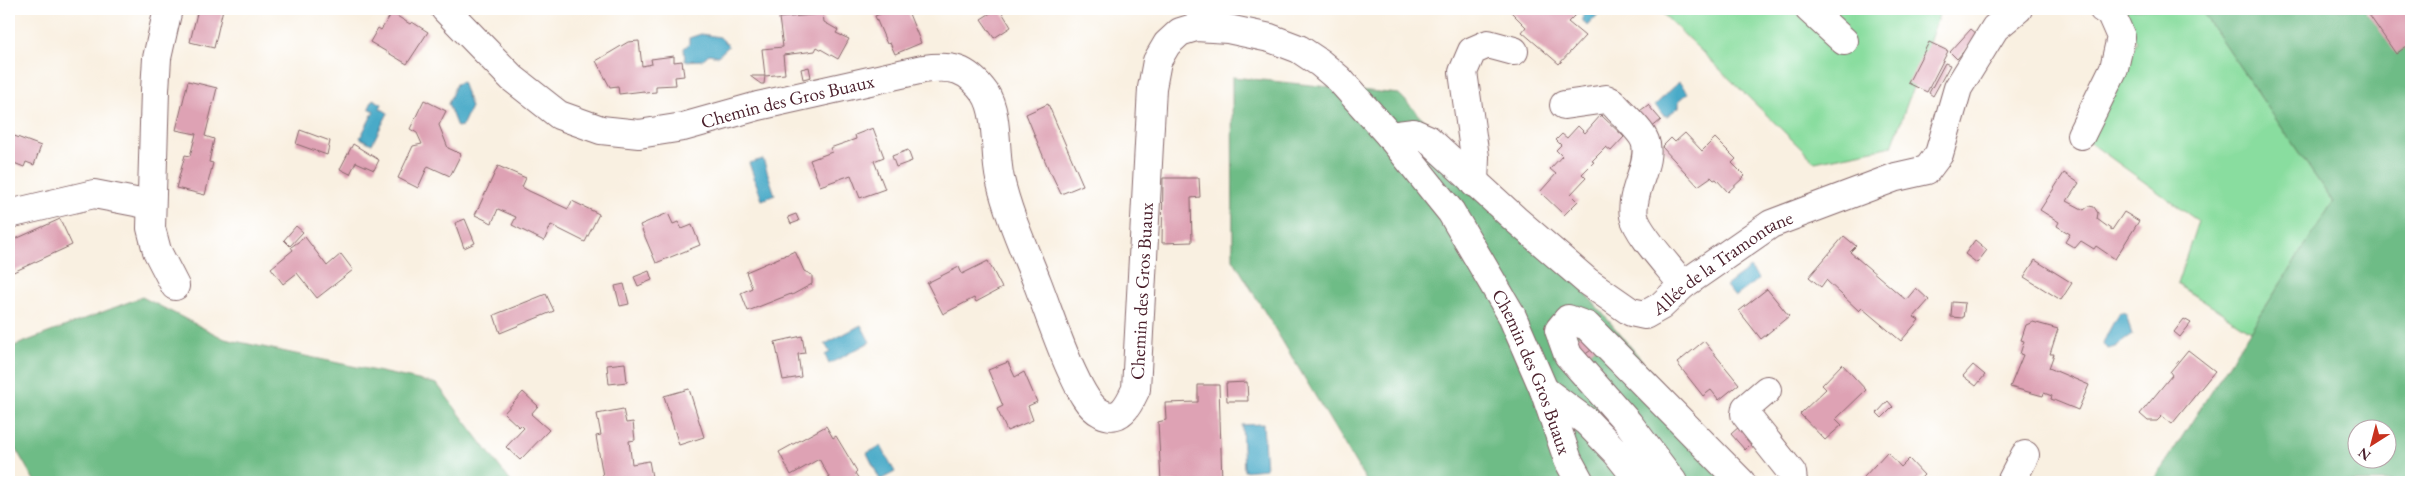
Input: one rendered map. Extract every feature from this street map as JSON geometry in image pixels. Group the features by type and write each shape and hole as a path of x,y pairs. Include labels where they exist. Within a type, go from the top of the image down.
{"street":[{"path":"168,9 155,82 151,228 157,252 175,286"},
{"name":"Chemin des Gros Buaux","path":"445,9 512,78 559,115 601,130 638,134 683,127 758,106 923,69 945,66 963,70 985,94 992,116 1000,179 1015,225 1073,374 1094,409 1111,416 1118,416 1125,410 1136,390 1152,88 1157,61 1167,44 1200,18 1228,29 1270,38 1299,49 1339,79 1390,136 1451,212 1511,314 1544,390 1568,460 1580,482"},
{"path":"1809,9 1844,41"},
{"name":"Allée de la Tramontane","path":"1390,136 1407,132 1422,135 1588,282 1631,312 1640,315 1650,313 1661,306 1684,285 1771,224 1896,177 1927,170 1939,154 1958,88 1995,28 2018,9"},
{"path":"2081,135 2114,68 2121,37 2110,12 2103,9"},
{"path":"1474,183 1475,157 1463,72 1472,51 1488,44 1514,51"},
{"path":"1564,105 1606,99 1612,102 1644,140 1646,150 1633,206 1634,217 1640,229 1684,285"},
{"path":"9,214 94,194 151,205"},
{"path":"1673,482 1629,424 1568,355 1559,330 1568,319 1588,326 1741,482"},
{"path":"1544,390 1587,422 1616,452 1640,482"},
{"path":"1767,390 1746,408 1745,414 1792,473 1793,482"},
{"path":"2011,482 2025,455"}],"green space":[{"path":"1658,9 1941,9 1892,146 1815,162"},
{"path":"2100,9 2200,9 2333,202 2250,331 2177,284 2198,221 2085,139 2137,41"},
{"path":"2200,9 2362,9 2401,47 2411,51 2411,482 2153,482 2333,202"},
{"path":"1232,77 1399,94 1545,245 1715,447 1735,482 1367,482 1233,259"},
{"path":"142,297 225,339 437,384 511,482 35,482 9,437 9,348"}],"water":[{"path":"1579,9 1603,9 1587,26 1583,21 1583,13"},
{"path":"701,34 720,37 729,46 718,56 709,54 702,60 685,61 684,48 689,44 689,38"},
{"path":"462,82 471,107 462,126 457,127 448,104 456,84"},
{"path":"1679,82 1688,93 1679,101 1679,107 1667,116 1663,115 1655,105"},
{"path":"373,99 382,104 380,108 388,113 372,144 360,138 374,111 369,108"},
{"path":"763,159 775,195 762,200 749,163"},
{"path":"1750,268 1759,279 1735,297 1726,286"},
{"path":"2120,312 2126,313 2132,335 2115,347 2108,349 2103,345 2110,328"},
{"path":"861,325 870,342 829,364 825,355 830,352 825,344"},
{"path":"1263,424 1266,469 1244,471 1242,425"},
{"path":"881,446 895,472 880,480 867,453"}],"building":[{"path":"198,9 223,9 214,48 190,42"},
{"path":"892,9 907,9 921,43 895,54 890,43 887,44 875,16"},
{"path":"1000,9 1011,27 994,38 981,19"},
{"path":"1508,9 1568,9 1575,15 1568,22 1585,36 1559,64 1522,32 1526,27"},
{"path":"2365,9 2411,9 2411,43 2396,54"},
{"path":"392,13 428,32 407,64 370,42 378,28 381,30"},
{"path":"823,14 824,22 838,30 836,33 849,39 838,59 817,47 815,51 783,55 785,74 765,76 762,49 783,47 779,18"},
{"path":"1971,29 1978,35 1957,59 1950,52"},
{"path":"639,41 642,66 652,64 651,59 674,56 674,62 682,61 684,76 675,77 676,85 656,86 656,92 645,93 644,91 619,94 618,86 610,87 596,61 628,42"},
{"path":"1929,42 1948,51 1927,92 1908,83"},
{"path":"1945,63 1950,65 1933,96 1929,93"},
{"path":"809,67 811,77 803,79 801,69"},
{"path":"750,76 765,76 764,84 761,84"},
{"path":"188,81 217,88 205,136 214,139 209,162 213,163 205,195 176,188 185,155 190,156 196,134 176,130"},
{"path":"424,100 446,111 439,125 448,148 461,154 450,176 428,166 418,188 398,178 413,146 422,144 417,133 410,129"},
{"path":"1048,104 1083,185 1061,194 1050,173 1026,114"},
{"path":"1648,105 1661,120 1650,129 1637,113"},
{"path":"1601,115 1624,137 1611,151 1606,147 1582,174 1586,178 1571,194 1578,201 1564,215 1540,192 1556,174 1550,169 1562,156 1556,150 1561,145 1556,140 1562,134 1567,138 1578,126 1585,133"},
{"path":"873,128 884,157 874,161 885,189 860,198 851,175 820,186 810,160 832,152 830,148 856,139 855,135"},
{"path":"300,130 330,141 327,155 296,144"},
{"path":"1685,133 1702,151 1715,138 1736,159 1732,163 1745,176 1728,192 1716,179 1714,180 1711,177 1698,186 1662,147 1671,138 1675,142"},
{"path":"9,134 41,146 34,165 26,162 24,167 9,161"},
{"path":"353,144 379,160 374,170 356,162 350,174 340,169"},
{"path":"908,150 912,161 896,167 892,156"},
{"path":"498,166 526,178 522,187 529,191 568,209 572,201 599,214 585,242 551,225 544,241 512,225 516,217 498,209 492,223 475,215"},
{"path":"2064,173 2079,183 2067,201 2084,210 2089,206 2094,207 2098,213 2097,219 2112,230 2124,212 2139,221 2115,259 2096,246 2094,249 2081,241 2075,248 2065,242 2070,234 2057,226 2059,222 2040,210"},
{"path":"1163,178 1199,178 1200,197 1191,198 1192,242 1162,243"},
{"path":"668,213 673,224 678,222 682,229 692,225 700,245 656,263 640,225"},
{"path":"796,214 799,221 791,224 788,217"},
{"path":"60,219 72,245 9,274 9,242"},
{"path":"465,219 475,243 464,248 455,223"},
{"path":"296,226 303,232 290,246 284,240"},
{"path":"1844,236 1856,246 1850,252 1906,300 1916,288 1929,300 1914,317 1919,320 1901,341 1862,308 1859,311 1826,280 1821,287 1809,277"},
{"path":"305,237 327,266 341,254 353,270 317,298 297,273 283,284 271,268 293,250 291,247"},
{"path":"1975,240 1987,250 1977,263 1965,254"},
{"path":"795,251 804,271 812,275 812,284 792,295 748,311 741,293 752,288 746,272"},
{"path":"2035,260 2072,283 2061,300 2024,277"},
{"path":"988,261 1002,288 976,302 974,298 943,314 927,283 959,267 962,274"},
{"path":"649,271 652,280 638,286 634,277"},
{"path":"624,284 629,304 620,306 615,286"},
{"path":"1767,289 1789,316 1761,339 1739,311"},
{"path":"546,294 554,311 500,333 494,315"},
{"path":"1952,302 1965,303 1963,318 1951,317"},
{"path":"2184,319 2191,323 2180,337 2174,332"},
{"path":"2033,322 2058,329 2050,354 2054,354 2049,368 2089,385 2078,410 2051,399 2052,396 2044,393 2043,396 2010,387 2023,355 2020,354 2024,341 2021,340 2026,325"},
{"path":"1586,330 1597,346 1577,360 1566,343"},
{"path":"802,336 805,353 798,354 801,377 783,380 775,342"},
{"path":"1704,341 1739,384 1719,400 1711,390 1703,396 1677,363"},
{"path":"2188,350 2215,371 2172,424 2162,416 2157,421 2148,421 2140,414 2172,375 2170,372"},
{"path":"1008,362 1015,377 1024,372 1037,402 1028,406 1033,420 1007,431 997,409 1003,406 988,370"},
{"path":"625,363 627,382 609,384 607,365"},
{"path":"1842,364 1866,390 1836,419 1842,425 1825,440 1800,414 1826,389 1822,385"},
{"path":"1973,365 1985,375 1976,386 1963,376"},
{"path":"1247,382 1248,401 1227,401 1226,383"},
{"path":"1198,385 1219,385 1222,482 1161,482 1158,422 1166,420 1165,403 1198,402"},
{"path":"689,389 704,437 679,445 664,396"},
{"path":"523,392 538,406 531,414 549,430 520,460 506,447 524,428 521,425 519,427 504,413"},
{"path":"1888,401 1893,407 1882,418 1877,413"},
{"path":"623,409 626,423 633,422 635,440 629,441 632,464 649,461 653,482 604,482 596,436 601,435 597,414"},
{"path":"826,426 833,438 836,436 857,471 855,473 861,482 832,482 819,459 791,475 779,452"},
{"path":"1740,426 1754,441 1745,450 1731,434"},
{"path":"1887,452 1901,467 1909,459 1924,475 1917,482 1869,482 1864,477"}]}
